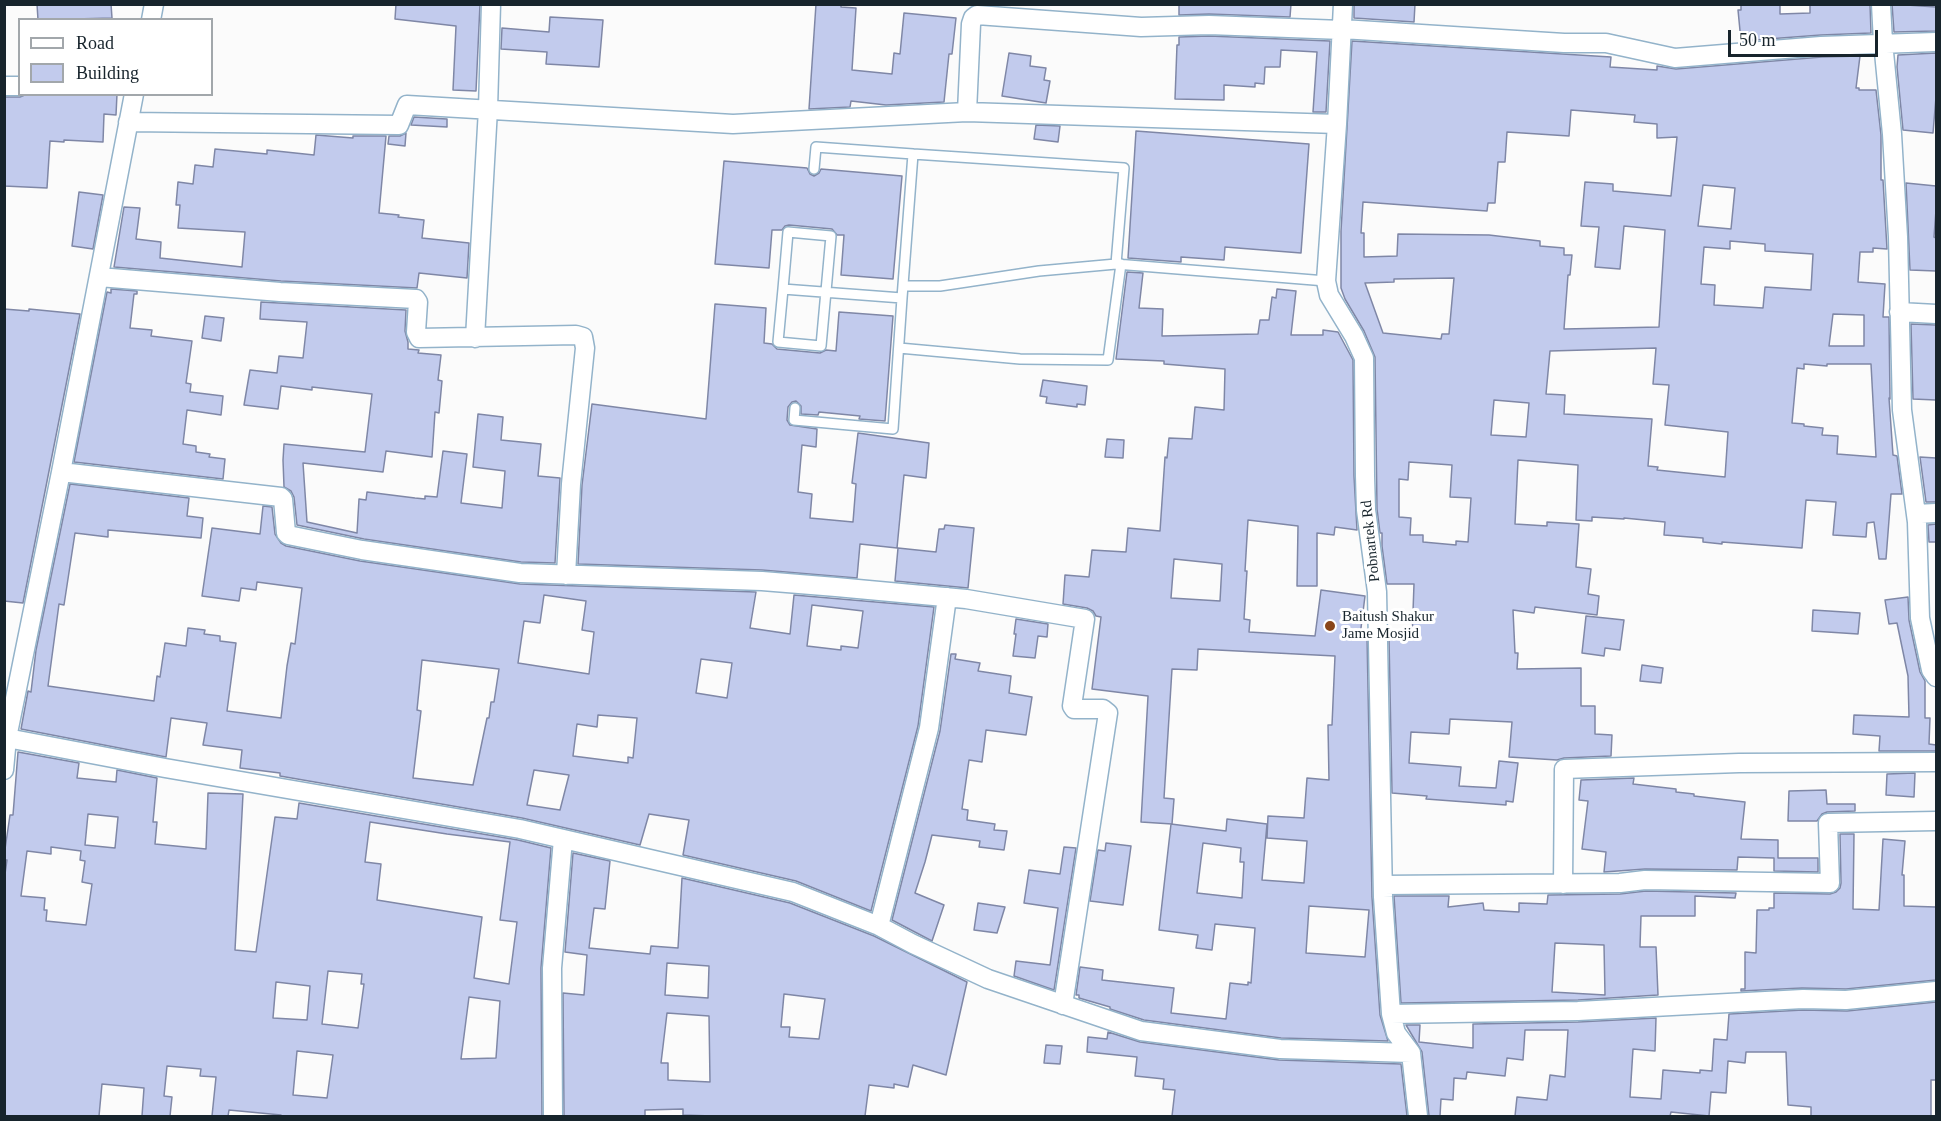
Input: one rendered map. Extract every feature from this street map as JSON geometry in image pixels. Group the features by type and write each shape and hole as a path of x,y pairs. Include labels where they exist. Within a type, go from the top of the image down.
{"street":[{"path":"475,338 488,109 491,4"},
{"name":"Pobnartek Rd","path":"1343,4 1326,281 1329,295 1365,358 1366,510 1377,592 1383,885 1391,1014 1396,1034 1411,1053 1418,1116"},
{"path":"1881,4 1892,134 1902,410 1917,514 1920,618 1931,670 1936,677"},
{"path":"967,112 971,24 977,15 1141,27 1209,25 1342,29 1564,43 1606,43 1675,58 1883,42 1936,42"},
{"path":"4,770 7,738 134,96"},
{"path":"128,122 399,125 407,105 733,124 967,112 1337,124"},
{"path":"99,277 280,292 412,298 418,302 416,332 419,338 576,335 583,337 585,348 571,484 566,575"},
{"path":"1899,312 1936,314"},
{"path":"61,472 281,497 288,535 362,550 457,565 520,573 762,581 946,597 1085,619 1072,706 1074,709 1103,709 1108,712 1063,1005"},
{"path":"1917,514 1936,513"},
{"path":"879,926 928,728 946,597"},
{"path":"7,738 165,768 520,829 793,892 879,926 988,979 1141,1031 1280,1049 1411,1053"},
{"path":"1563,884 1564,769 1739,763 1936,762"},
{"path":"1383,885 1620,883 1645,880 1830,883 1828,823 1936,821"},
{"path":"553,1116 552,968 563,839"},
{"path":"1391,1014 1578,1011 1803,999 1846,1000 1936,992"}],"lane":[{"path":"814,169 816,147 1124,168 1118,264 1108,360 1020,359 899,348"},
{"path":"795,408 794,420 893,429 912,154"},
{"path":"788,232 831,236 821,346 778,342 783,289 788,232"},
{"path":"903,286 940,286 1039,271 1118,264 1326,281"},
{"path":"783,289 902,298"}],"building":[{"path":"37,4 111,4 112,18 38,18"},
{"path":"396,4 480,4 476,91 453,90 456,26 395,19"},
{"path":"816,4 841,4 841,7 856,8 852,70 892,74 894,53 900,54 904,13 956,18 952,54 949,54 944,102 886,105 851,101 850,107 809,109"},
{"path":"1291,4 1290,17 1179,15 1179,5"},
{"path":"1354,4 1415,4 1414,22 1354,18"},
{"path":"1741,4 1780,4 1780,14 1810,13 1810,4 1870,4 1871,33 1741,41 1738,10 1741,10"},
{"path":"1892,4 1936,7 1936,31 1894,32"},
{"path":"550,17 603,20 599,67 546,64 547,52 501,49 502,28 549,32"},
{"path":"1179,37 1330,41 1326,112 1313,112 1317,52 1281,50 1280,67 1265,67 1264,84 1255,83 1255,87 1224,85 1224,100 1175,99"},
{"path":"1352,41 1611,57 1610,67 1657,70 1657,66 1676,69 1860,56 1856,88 1876,90 1881,135 1881,180 1883,180 1887,249 1873,248 1873,252 1860,252 1858,282 1885,284 1883,317 1889,317 1889,398 1893,455 1897,456 1902,494 1891,494 1886,559 1879,559 1874,522 1867,523 1866,537 1833,535 1836,502 1806,500 1802,548 1722,542 1722,544 1703,542 1703,538 1664,535 1665,522 1592,517 1592,521 1576,520 1578,465 1518,460 1515,524 1547,526 1547,522 1579,524 1576,567 1591,569 1588,594 1599,596 1597,615 1535,607 1534,613 1513,610 1515,653 1518,653 1517,669 1581,668 1581,706 1595,706 1595,734 1612,735 1611,756 1557,760 1509,757 1512,722 1450,719 1449,734 1411,732 1409,763 1461,767 1459,786 1496,788 1499,761 1518,763 1513,802 1506,801 1506,805 1426,799 1427,796 1392,793 1389,638 1412,639 1414,584 1387,584 1377,509 1375,357 1341,288 1341,231","holes":["1571,110 1635,115 1634,122 1657,124 1657,138 1677,137 1671,196 1613,191 1613,184 1585,182 1581,226 1599,227 1595,267 1620,269 1624,226 1665,230 1659,327 1564,329 1568,275 1570,275 1572,255 1564,255 1564,248 1540,246 1540,241 1489,235 1398,234 1397,256 1364,257 1364,233 1361,233 1363,202 1487,211 1488,203 1495,203 1498,162 1505,162 1507,132 1569,136","1703,185 1735,188 1731,229 1698,226","1730,241 1765,244 1765,251 1813,254 1811,290 1765,287 1763,308 1714,305 1715,285 1701,284 1704,247 1730,249","1454,278 1449,334 1442,334 1441,339 1383,333 1365,283 1394,282 1394,279","1833,314 1864,315 1864,346 1829,346","1656,348 1653,384 1669,385 1665,425 1728,432 1725,477 1657,470 1658,467 1648,466 1652,419 1564,414 1565,395 1546,394 1550,351","1804,364 1827,366 1827,364 1871,364 1876,457 1837,454 1838,436 1822,435 1823,428 1792,423 1797,368 1804,369","1494,400 1529,403 1526,437 1491,435","1409,462 1452,465 1450,497 1471,498 1468,542 1456,541 1456,545 1423,542 1423,535 1410,535 1411,518 1399,517 1399,479 1408,480"]},
{"path":"1009,53 1031,56 1030,66 1046,68 1044,80 1050,81 1046,103 1002,96"},
{"path":"1936,53 1933,133 1903,130 1898,55"},
{"path":"117,96 116,115 104,114 103,142 50,141 47,188 4,186 4,97"},
{"path":"414,117 447,119 447,127 411,125"},
{"path":"1036,125 1060,126 1058,142 1034,139"},
{"path":"1136,131 1309,144 1301,253 1225,247 1224,260 1181,257 1181,262 1128,258"},
{"path":"406,133 405,146 388,144 389,136 400,136"},
{"path":"316,135 353,138 353,136 386,136 379,213 424,220 422,238 469,243 467,278 419,273 417,288 281,281 114,267 124,207 140,208 136,239 161,242 160,258 242,267 245,232 178,228 180,205 176,205 178,182 193,184 195,165 213,167 215,149 267,154 267,150 314,155"},
{"path":"724,161 807,168 814,176 821,169 902,176 893,279 841,275 844,235 837,235 832,229 789,225 782,230 772,230 769,268 715,264"},
{"path":"1906,183 1936,186 1934,237 1936,238 1936,271 1910,270"},
{"path":"79,192 103,195 93,249 72,246"},
{"path":"1127,272 1143,273 1139,308 1163,309 1162,336 1258,334 1260,320 1269,320 1272,297 1276,298 1277,289 1296,291 1291,335 1323,335 1323,330 1338,332 1353,360 1357,530 1335,527 1334,535 1317,533 1317,586 1297,586 1298,526 1248,520 1244,619 1250,620 1249,632 1315,636 1321,590 1365,596 1360,636 1367,636 1372,897 1380,1015 1388,1041 1281,1038 1144,1020 1076,995 1080,967 1103,970 1102,980 1174,988 1171,1013 1226,1019 1230,983 1248,985 1248,982 1251,983 1255,928 1215,924 1212,950 1196,948 1198,935 1159,930 1171,824 1226,831 1227,819 1267,824 1262,880 1304,883 1307,841 1267,838 1268,816 1304,818 1307,778 1329,780 1328,725 1332,725 1335,656 1198,649 1197,670 1172,669 1164,798 1174,799 1172,824 1141,822 1148,696 1092,689 1101,617 1096,616 1087,608 1063,604 1065,575 1089,577 1092,550 1126,552 1128,528 1160,531 1165,457 1167,458 1169,438 1192,439 1195,407 1224,410 1225,369 1164,364 1164,361 1116,359","holes":["1174,559 1222,564 1220,601 1171,598","1203,843 1241,848 1240,862 1244,862 1242,898 1197,893","1309,906 1369,910 1365,957 1306,953"]},
{"path":"111,289 137,291 137,294 134,294 130,328 152,330 151,336 192,341 186,383 191,384 190,392 223,396 221,415 187,410 183,444 196,446 196,452 210,454 209,457 225,459 223,479 74,462 107,292 111,293"},
{"path":"261,302 406,310 405,331 408,349 419,350 418,353 441,355 438,380 442,381 439,413 435,412 432,457 386,451 383,472 303,463 307,522 357,533 359,499 366,500 367,492 425,499 425,496 437,497 443,451 467,454 461,503 502,508 505,471 473,467 478,414 503,417 501,440 541,444 538,476 560,478 555,563 521,562 364,539 297,525 294,497 291,491 284,487 284,444 365,452 372,394 281,386 278,409 244,405 250,370 277,373 279,356 303,358 307,322 260,319"},
{"path":"715,304 766,308 764,343 772,344 777,349 820,353 826,350 836,351 839,312 893,316 885,421 819,412 818,415 801,414 801,406 796,401 788,407 787,420 790,425 817,429 816,447 802,445 798,492 812,494 810,518 853,522 856,484 852,483 858,433 929,443 926,478 904,475 897,548 860,544 857,578 762,570 578,564 582,485 592,404 706,419"},
{"path":"4,309 80,314 23,603 4,601"},
{"path":"205,316 224,318 221,341 202,338"},
{"path":"1911,324 1936,325 1936,400 1913,399"},
{"path":"1043,380 1087,386 1085,405 1077,404 1077,407 1046,403 1047,397 1040,396"},
{"path":"1107,439 1124,440 1123,458 1105,457"},
{"path":"1920,457 1936,458 1936,502 1926,502"},
{"path":"70,484 189,498 187,516 203,518 201,538 108,530 108,537 75,533 64,605 59,604 48,686 154,701 165,643 186,646 188,628 205,630 204,634 220,636 220,641 236,643 227,711 281,718 287,666 291,643 295,644 302,588 257,582 256,590 241,588 239,601 202,596 212,528 260,534 263,506 272,507 275,534 286,546 360,561 520,584 756,592 750,628 790,634 794,595 934,607 918,726 871,911 796,881 683,855 689,820 649,814 640,845 522,818 280,776 280,773 240,768 242,750 203,745 207,723 171,718 166,757 21,729 28,691 31,692 36,650","holes":["544,595 586,601 582,630 594,632 589,674 518,663 524,621 540,623","812,605 863,611 858,648 841,646 841,650 807,646","701,659 732,663 727,698 696,693","422,660 499,669 494,702 491,702 473,785 413,778 421,711 417,710","598,715 637,718 633,758 628,757 628,763 573,756 577,724 597,727","534,770 569,775 560,810 527,805"]},
{"path":"1936,524 1936,542 1929,542 1928,525"},
{"path":"945,525 974,528 968,588 895,581 898,548 936,552 939,529 944,529"},
{"path":"1908,597 1909,620 1920,672 1925,681 1925,718 1930,718 1929,744 1936,745 1936,751 1879,751 1880,736 1853,734 1854,715 1909,717 1908,676 1897,623 1889,624 1885,600"},
{"path":"1813,610 1860,613 1858,634 1812,631"},
{"path":"1586,616 1624,620 1620,650 1605,648 1604,656 1582,653"},
{"path":"1016,619 1048,624 1047,637 1038,636 1035,658 1013,656"},
{"path":"951,654 956,654 955,659 980,663 978,671 1011,676 1009,693 1032,697 1026,735 986,730 982,762 969,760 962,809 968,810 967,820 995,824 994,830 1007,831 1004,850 979,847 980,841 932,835 915,893 944,905 932,941 892,920 940,731"},
{"path":"1642,665 1663,668 1661,683 1640,681"},
{"path":"18,752 79,763 77,778 116,782 117,770 157,778 153,822 157,822 155,844 206,849 208,793 243,794 235,950 256,952 275,817 297,819 299,803 518,840 551,848 541,968 542,1116 281,1116 229,1110 228,1116 212,1116 216,1077 200,1076 201,1069 167,1066 164,1096 172,1097 170,1116 142,1116 144,1088 102,1084 99,1116 4,1116 4,881 7,860 4,860 4,856 10,815 13,815","holes":["88,814 118,817 115,848 85,845","370,822 510,842 500,920 517,922 509,984 474,978 482,917 377,900 381,864 365,862","51,847 81,851 80,860 85,861 82,882 92,884 86,925 46,921 45,898 21,896 27,851 51,854","328,971 362,974 361,984 364,984 358,1028 322,1024","276,982 310,986 307,1020 273,1018","469,997 500,1001 496,1058 461,1059","297,1051 333,1055 327,1098 293,1095"]},
{"path":"1915,773 1914,797 1886,795 1887,774"},
{"path":"1634,778 1633,784 1676,789 1676,792 1694,794 1694,796 1745,802 1741,839 1778,840 1778,858 1818,858 1818,872 1774,871 1774,858 1738,857 1737,870 1645,869 1604,872 1606,852 1582,849 1588,801 1579,800 1581,780"},
{"path":"1826,790 1827,804 1855,804 1855,811 1827,812 1822,814 1817,821 1788,821 1789,791"},
{"path":"1840,834 1854,834 1853,909 1879,910 1883,839 1905,841 1902,875 1904,875 1904,906 1936,907 1936,980 1846,989 1802,988 1741,991 1745,989 1745,952 1756,953 1757,910 1774,908 1774,893 1830,894 1836,892 1841,883"},
{"path":"1106,843 1131,846 1123,905 1090,901 1098,850 1105,851"},
{"path":"1064,847 1076,848 1054,990 1014,976 1016,961 1050,965 1058,908 1024,903 1029,870 1060,874"},
{"path":"573,853 610,861 605,909 594,908 589,948 650,954 651,946 678,948 682,878 790,903 874,936 967,982 946,1075 913,1065 908,1087 894,1084 894,1088 869,1085 865,1116 683,1115 683,1109 645,1110 645,1116 564,1116 563,993 584,995 587,955 565,952","holes":["667,963 709,966 708,998 665,995","784,994 825,999 819,1039 789,1037 790,1027 781,1027","667,1013 709,1016 710,1082 668,1080 668,1063 661,1063"]},
{"path":"1646,891 1736,893 1735,898 1695,896 1695,916 1641,916 1640,947 1656,947 1658,995 1578,1000 1401,1003 1394,896 1449,896 1448,907 1483,903 1484,910 1519,912 1519,903 1547,904 1548,895 1620,894","holes":["1555,943 1604,945 1605,995 1552,992"]},
{"path":"978,903 1005,907 997,933 974,930"},
{"path":"1936,1002 1936,1080 1931,1080 1931,1116 1811,1116 1811,1107 1788,1105 1786,1052 1746,1052 1745,1063 1728,1061 1726,1093 1711,1092 1709,1116 1671,1112 1670,1116 1515,1116 1517,1097 1547,1100 1550,1075 1565,1077 1568,1030 1525,1030 1523,1060 1507,1058 1505,1076 1467,1072 1466,1079 1454,1078 1453,1100 1441,1099 1440,1116 1429,1116 1422,1052 1406,1025 1420,1025 1419,1042 1473,1048 1473,1024 1656,1018 1655,1051 1633,1049 1630,1097 1661,1099 1663,1070 1700,1073 1700,1070 1712,1071 1714,1039 1727,1040 1729,1014 1803,1010 1847,1011"},
{"path":"1108,1032 1140,1042 1279,1060 1401,1064 1407,1116 1172,1116 1175,1090 1163,1089 1164,1079 1135,1076 1137,1057 1087,1052 1088,1037 1107,1039"},
{"path":"1046,1045 1062,1046 1060,1064 1044,1063"}],"place":[{"name":"Baitush Shakur Jame Mosjid","path":"1330,626"}]}
